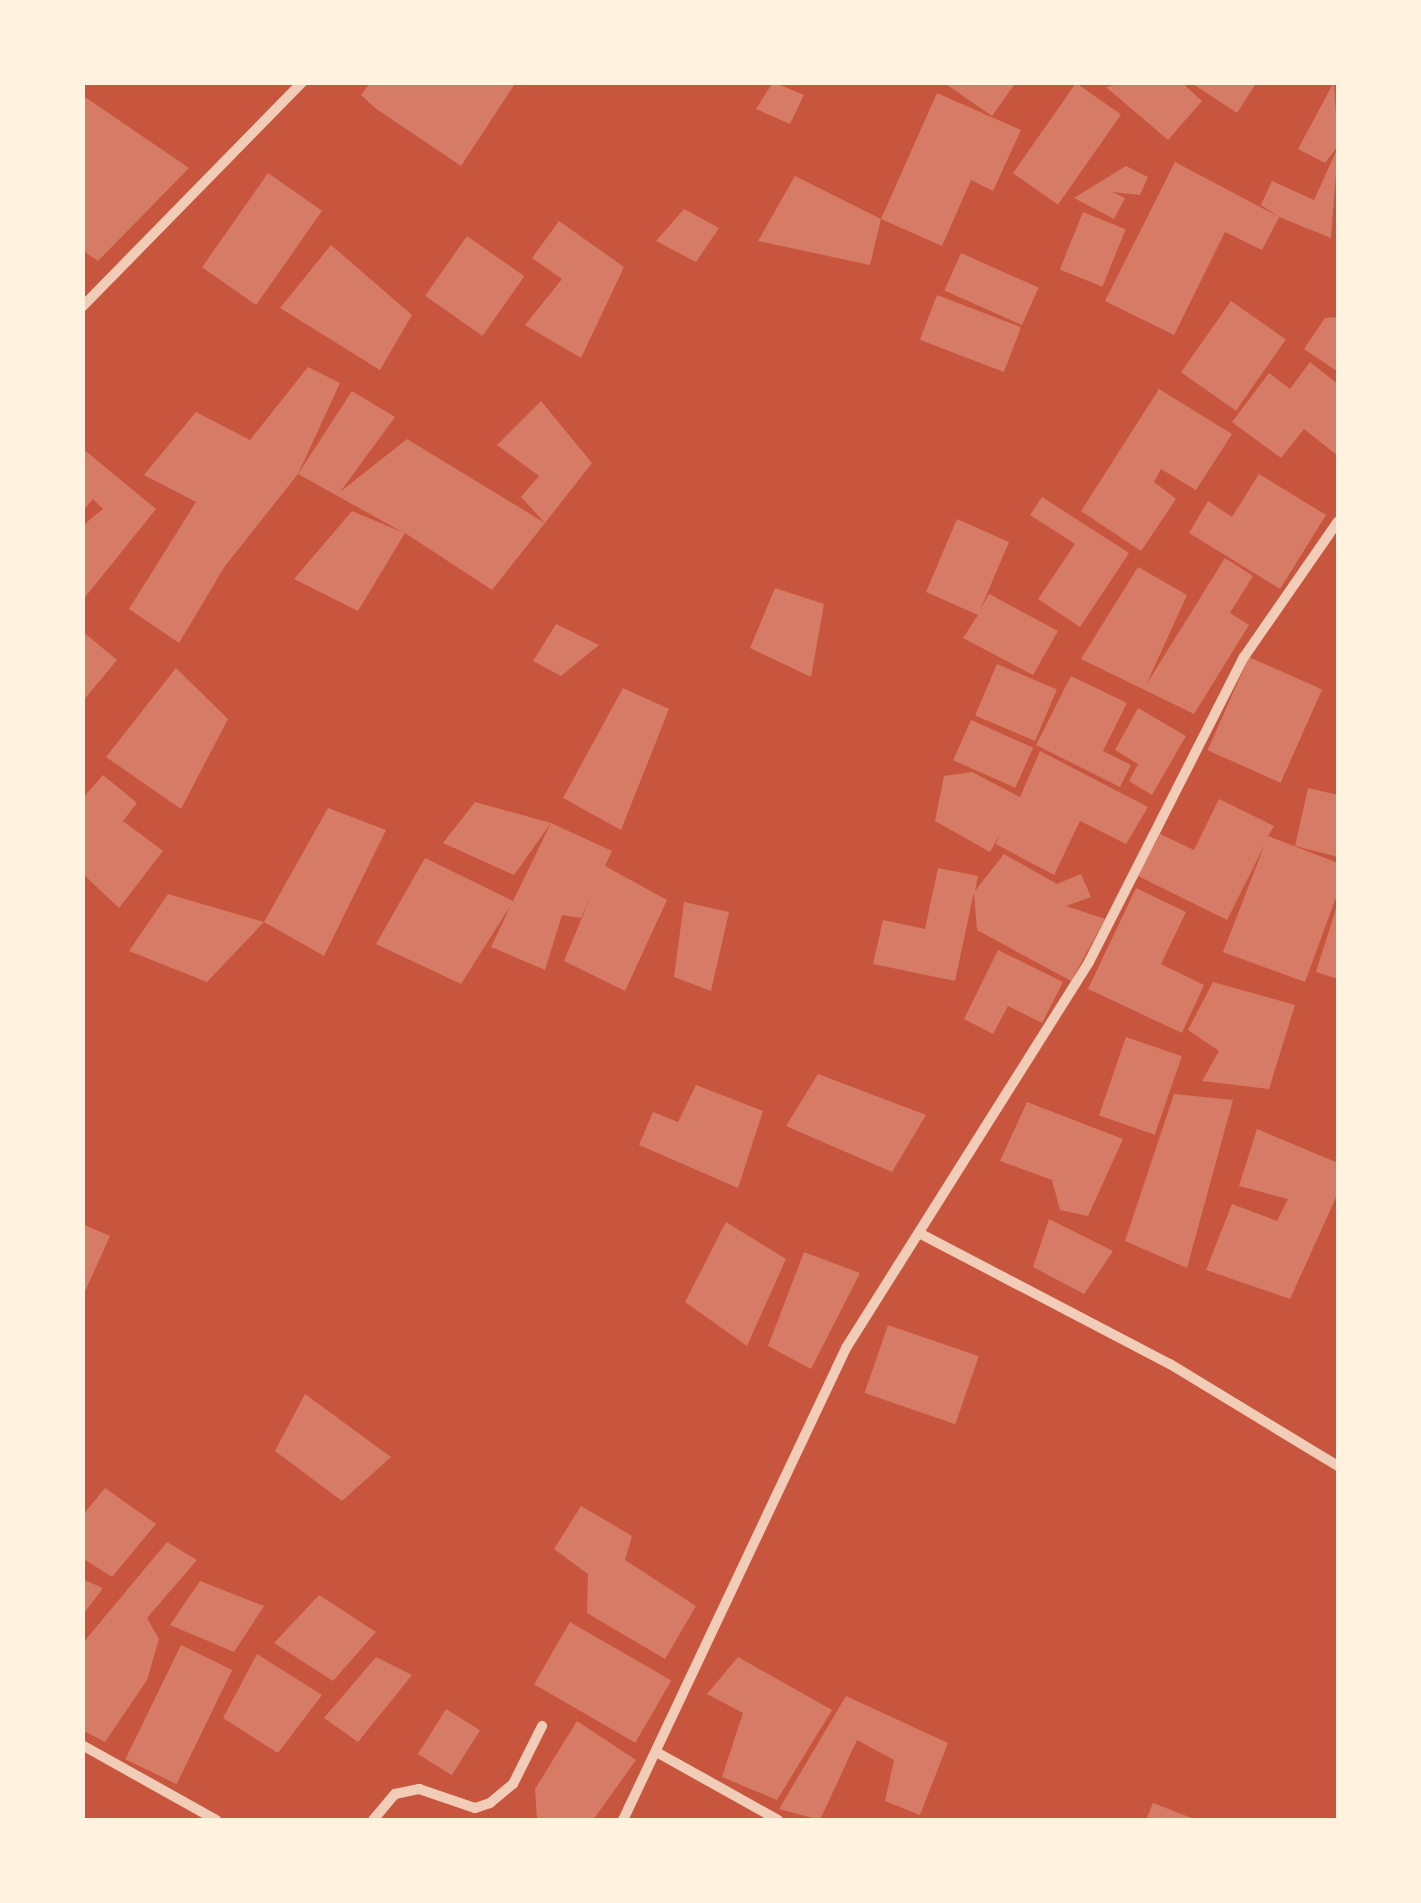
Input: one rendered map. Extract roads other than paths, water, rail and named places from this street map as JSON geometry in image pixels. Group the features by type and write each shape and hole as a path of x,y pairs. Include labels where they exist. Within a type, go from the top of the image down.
{"street":[{"path":"82,307 302,82"},
{"path":"623,1820 660,1754 846,1348 1089,962 1244,657 1338,521"},
{"path":"918,1234 1170,1364 1338,1466"},
{"path":"374,1820 395,1794 419,1789 475,1808 490,1802 513,1784 542,1726"},
{"path":"82,1745 216,1820"},
{"path":"660,1754 778,1820"}]}
